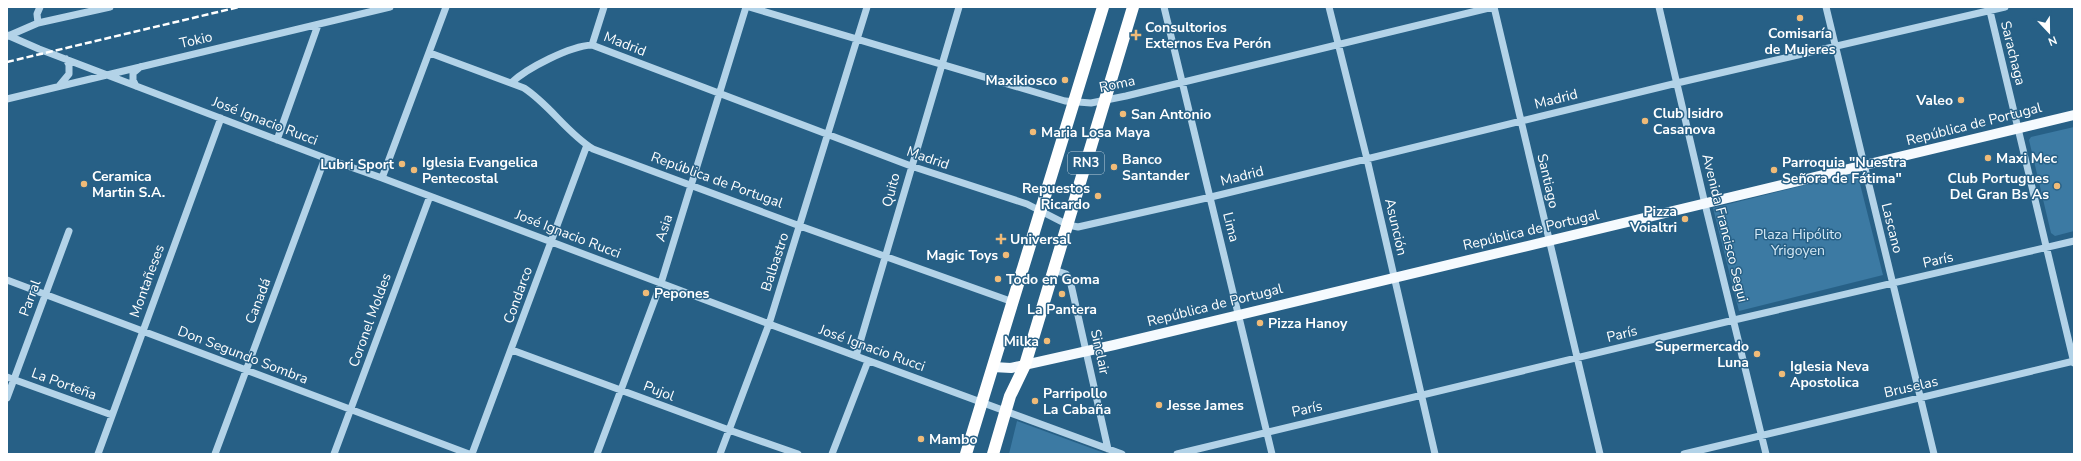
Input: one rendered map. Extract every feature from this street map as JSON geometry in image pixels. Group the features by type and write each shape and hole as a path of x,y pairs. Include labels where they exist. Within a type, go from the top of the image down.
{"highway":[{"name":"RN3","path":"966,454 981,401 993,367 1104,7"},
{"name":"RN3","path":"993,454 1005,410 1025,365 1068,226 1104,101 1134,7"}],"main road":[{"name":"República de Portugal","path":"993,367 1001,369 1025,365 1087,351 1394,276 1705,204 2074,115"}],"street":[{"path":"38,23 37,14 40,7"},
{"path":"8,35 38,23 110,7"},
{"name":"Tokio","path":"7,99 390,7"},
{"path":"382,178 446,7"},
{"path":"592,45 604,7"},
{"name":"Roma","path":"748,7 1074,102 1104,101 1493,7"},
{"name":"Asia","path":"597,454 661,283 719,94 748,7"},
{"name":"Balbastro","path":"720,454 769,324 867,7"},
{"name":"Quito","path":"856,356 887,257 911,166 959,7"},
{"name":"Lima","path":"1164,7 1272,454"},
{"name":"Asunción","path":"1329,7 1367,159 1436,454"},
{"name":"Santiago","path":"1493,7 1600,454"},
{"name":"Avenida Francisco Segui","path":"1659,7 1766,454"},
{"name":"Lascano","path":"1826,7 1863,166 1934,454"},
{"name":"Madrid","path":"511,83 529,69 580,47 592,45 911,166 1042,210 1068,226 1078,226 1211,197 1677,83 1989,9 2005,7"},
{"name":"Sarachaga","path":"1989,9 2074,362"},
{"path":"277,140 318,24"},
{"name":"José Ignacio Rucci","path":"8,35 66,59 277,140 1122,454"},
{"name":"República de Portugal","path":"430,53 511,83 534,95 587,145 691,186 1013,302"},
{"path":"59,86 69,74 69,65 66,59"},
{"path":"136,86 133,80 133,73 134,70 141,66"},
{"name":"Montañeses","path":"98,454 221,118"},
{"name":"Condarco","path":"472,454 512,350 587,145"},
{"name":"Canadá","path":"215,454 325,158"},
{"name":"Coronel Moldes","path":"334,454 430,196"},
{"name":"Parral","path":"7,398 10,378 45,295 69,230"},
{"name":"París","path":"1177,454 1734,320 2074,241"},
{"name":"Sinclair","path":"1054,270 1066,274 1070,280 1108,449"},
{"name":"Don Segundo Sombra","path":"7,280 469,454"},
{"name":"Pujol","path":"512,350 798,454"},
{"path":"832,454 868,360"},
{"name":"Bruselas","path":"1684,454 2074,362"},
{"name":"La Porteña","path":"10,378 112,415"}],"green space":[{"name":"Club Portugues Del Gran Bs As","path":"2074,127 2074,231 2055,236 2051,233 2029,140 2031,137"},
{"name":"Plaza Hipólito Yrigoyen","path":"1857,172 1883,275 1739,311 1713,208"},
{"path":"1017,421 1107,454 1009,454"}],"railway":[{"path":"7,62 239,7"}],"place":[{"name":"Comisaría de Mujeres","path":"1800,18"},
{"name":"Consultorios Externos Eva Perón","path":"1136,35"},
{"name":"Maxikiosco","path":"1065,80"},
{"name":"Valeo","path":"1961,100"},
{"name":"San Antonio","path":"1123,114"},
{"name":"Club Isidro Casanova","path":"1645,121"},
{"name":"Maria Losa Maya","path":"1033,132"},
{"name":"Maxi Mec","path":"1988,158"},
{"name":"Lubri Sport","path":"402,164"},
{"name":"Banco Santander","path":"1114,167"},
{"name":"Iglesia Evangelica Pentecostal","path":"414,170"},
{"name":"Parroquia \"Nuestra Señora de Fátima\"","path":"1774,170"},
{"name":"Ceramica Martin S.A.","path":"84,184"},
{"name":"Club Portugues Del Gran Bs As","path":"2057,186"},
{"name":"Repuestos Ricardo","path":"1098,196"},
{"name":"Pizza Voialtri","path":"1685,219"},
{"name":"Universal","path":"1001,239"},
{"name":"Magic Toys","path":"1006,255"},
{"name":"Todo en Goma","path":"998,279"},
{"name":"Pepones","path":"646,293"},
{"name":"La Pantera","path":"1062,294"},
{"name":"Pizza Hanoy","path":"1260,323"},
{"name":"Milka","path":"1047,341"},
{"name":"Supermercado Luna","path":"1757,354"},
{"name":"Iglesia Neva Apostolica","path":"1782,374"},
{"name":"Parripollo La Cabaña","path":"1035,401"},
{"name":"Jesse James","path":"1159,405"},
{"name":"Mambo","path":"921,439"}]}
